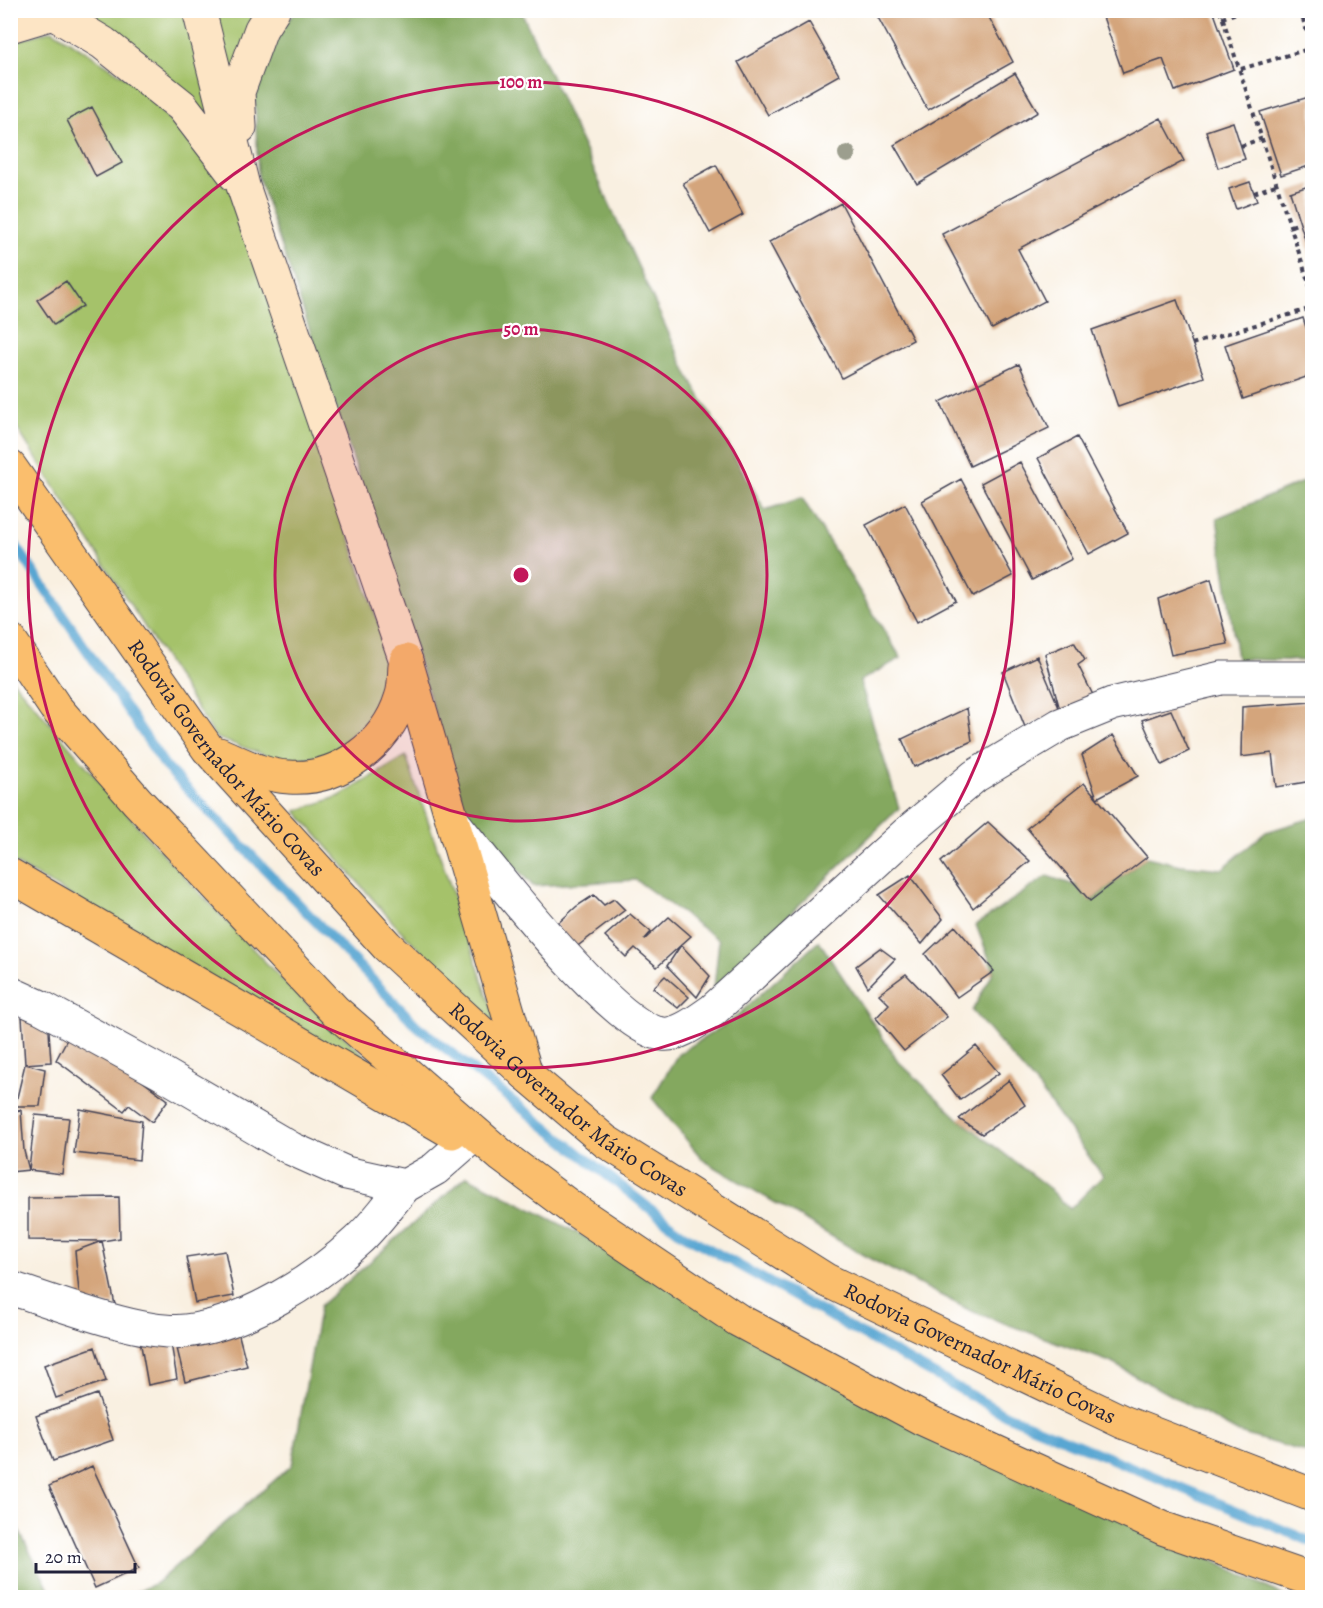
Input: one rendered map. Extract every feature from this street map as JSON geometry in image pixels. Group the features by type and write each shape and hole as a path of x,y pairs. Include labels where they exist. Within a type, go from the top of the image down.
{"highway":[{"name":"Rodovia Governador Mário Covas","path":"10,467 208,749 387,946 525,1074 605,1140 826,1280 1123,1422 1312,1495"},
{"path":"10,640 55,707 137,801 327,1003 502,1156 573,1209 738,1320 921,1418 1165,1529 1312,1580"},
{"path":"208,749 254,770 290,777 326,773 359,757 385,731 402,697 406,661"},
{"path":"406,661 525,1074"},
{"path":"10,875 467,1141 502,1156"}],"main road":[{"path":"199,10 243,186 406,661"},
{"path":"243,186 238,92 261,29 273,10"},
{"path":"10,26 58,12 103,43 182,106 243,186"}],"street":[{"path":"454,823 537,926 602,992 632,1021 652,1032 667,1034 681,1031 712,1011 906,834 975,776 1060,725 1112,704 1221,678 1312,678"},
{"path":"10,993 41,1007 160,1072 292,1149 346,1173 405,1186"},
{"path":"10,1288 134,1326 186,1331 232,1319 305,1283 358,1240 405,1186 435,1169 467,1141"}],"path":[{"path":"1220,10 1263,138 1268,144 1312,293"},
{"path":"1222,18 1245,10"},
{"path":"1241,69 1312,48 1299,10"},
{"path":"1241,146 1263,138"},
{"path":"1254,193 1278,184"},
{"path":"1291,226 1300,223"},
{"path":"1192,344 1312,308"}],"green space":[{"path":"78,10 193,11 233,164"},
{"path":"207,11 266,11 231,89"},
{"path":"296,11 521,11 687,373 765,510 802,498 901,658 860,681 899,808 714,988 719,940 636,880 533,886 467,816 381,543 258,176 255,98 276,36"},
{"path":"52,30 138,85 233,191 392,664 374,715 329,755 283,761 216,738 11,416 10,43"},
{"path":"1312,478 1312,661 1237,659 1217,518"},
{"path":"10,677 149,839 289,987 398,1085 11,861"},
{"path":"406,756 498,1026 397,927 296,811 340,796"},
{"path":"1312,818 1312,1454 1239,1433 1110,1362 971,1311 863,1255 703,1160 652,1098 678,1054 731,1021 819,941 898,1061 959,1119 1049,1188 1070,1209 1103,1176 1039,1088 972,1011 994,971 976,925 1047,876 1077,886 1091,901 1147,857 1181,865 1222,869 1266,832"},
{"path":"467,1176 1286,1597 122,1598 156,1583 292,1465 320,1306"},
{"path":"11,1515 53,1597 11,1597"}],"building":[{"path":"874,10 985,10 1013,62 928,110"},
{"path":"1122,10 1213,10 1234,69 1175,91 1163,59 1123,73 1103,17"},
{"path":"809,22 839,75 768,115 738,62"},
{"path":"1015,73 1038,112 917,184 894,145"},
{"path":"1312,96 1312,165 1281,175 1260,112"},
{"path":"92,107 122,163 96,177 67,120"},
{"path":"1161,118 1184,161 1018,249 1045,301 992,329 942,234"},
{"path":"1233,122 1245,159 1218,168 1206,131"},
{"path":"716,165 743,215 710,233 683,183"},
{"path":"1250,182 1257,201 1236,209 1229,189"},
{"path":"1312,185 1312,254 1310,255 1290,192"},
{"path":"841,203 913,340 842,378 769,242"},
{"path":"66,281 83,306 54,325 37,300"},
{"path":"1177,300 1204,377 1118,407 1092,330"},
{"path":"1303,318 1312,345 1312,375 1243,399 1225,345"},
{"path":"1019,364 1049,428 970,466 940,402"},
{"path":"1077,437 1128,533 1089,554 1038,458"},
{"path":"1020,462 1072,559 1032,580 981,483"},
{"path":"961,479 1013,576 973,597 922,501"},
{"path":"905,504 956,601 917,622 866,525"},
{"path":"1211,579 1228,644 1171,655 1158,599"},
{"path":"1074,642 1085,660 1078,665 1095,699 1025,727 1003,672 1037,656 1060,710 1045,654"},
{"path":"1312,702 1312,781 1276,787 1272,753 1241,757 1242,707"},
{"path":"967,708 972,741 914,767 902,739"},
{"path":"1171,710 1189,751 1162,765 1142,720"},
{"path":"1113,735 1138,776 1097,798 1082,755"},
{"path":"1084,783 1147,857 1090,901 1027,828"},
{"path":"988,822 1030,861 973,908 941,862"},
{"path":"910,875 943,919 922,944 879,895"},
{"path":"594,895 604,905 614,899 625,910 575,948 555,926 577,906"},
{"path":"630,914 651,932 644,940 669,917 691,936 657,967 635,948 626,957 605,936"},
{"path":"955,926 994,971 957,997 925,954"},
{"path":"681,945 710,976 697,997 667,966"},
{"path":"880,948 895,959 868,987 856,966"},
{"path":"906,974 947,1017 904,1051 876,1018 889,1004 879,994"},
{"path":"665,976 689,997 678,1008 653,988"},
{"path":"48,1016 51,1062 25,1064 22,1017"},
{"path":"72,1030 168,1100 152,1122 129,1105 124,1111 56,1060"},
{"path":"976,1046 999,1073 960,1100 941,1075"},
{"path":"25,1064 45,1069 40,1106 15,1106"},
{"path":"1009,1080 1025,1105 982,1134 959,1119"},
{"path":"10,1088 15,1111 21,1110 24,1151 29,1170 10,1172"},
{"path":"80,1109 142,1121 139,1160 74,1153"},
{"path":"35,1115 69,1118 62,1174 29,1170"},
{"path":"119,1197 120,1238 102,1241 28,1240 28,1198"},
{"path":"102,1241 115,1305 80,1302 75,1251"},
{"path":"225,1251 234,1296 195,1303 186,1257"},
{"path":"237,1328 247,1366 185,1382 176,1344"},
{"path":"170,1337 177,1379 148,1385 140,1340"},
{"path":"95,1347 106,1381 56,1398 44,1365"},
{"path":"97,1394 113,1440 53,1461 36,1416"},
{"path":"92,1466 139,1568 95,1588 49,1486"}],"waterway":[{"path":"10,537 166,767 417,1026 681,1233 1006,1415 1312,1542"}]}
